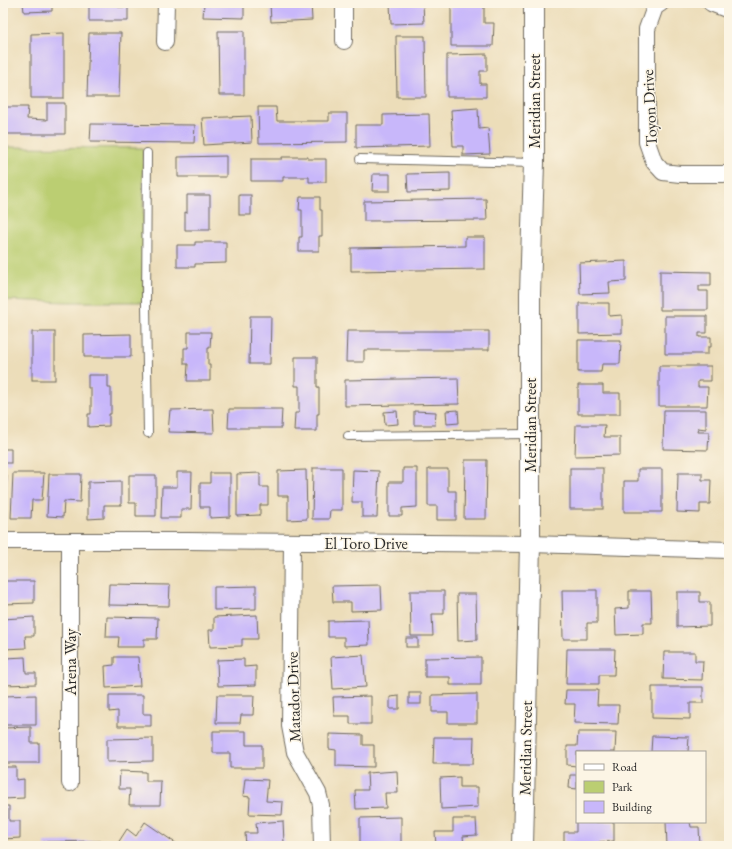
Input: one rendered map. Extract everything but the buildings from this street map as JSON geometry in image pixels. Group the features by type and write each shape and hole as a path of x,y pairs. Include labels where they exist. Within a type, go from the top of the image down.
{"street":[{"path":"165,42 166,3"},
{"path":"344,3 344,41"},
{"name":"Meridian Street","path":"523,846 530,544 530,294 534,163 534,3"},
{"name":"Toyon Drive","path":"661,3 656,7 647,29 647,142 654,162 663,172 680,174 729,174"},
{"path":"711,3 729,10"},
{"name":"El Toro Drive","path":"3,541 530,544 729,550"},
{"name":"Arena Way","path":"70,542 70,783"},
{"name":"Matador Drive","path":"292,542 290,726 295,752 318,793 321,805 322,846"}],"lane":[{"path":"147,153 146,305 148,434"},
{"path":"360,159 534,163"},
{"path":"348,436 530,434"}],"green space":[{"path":"3,147 143,148 144,302 3,300"}]}
